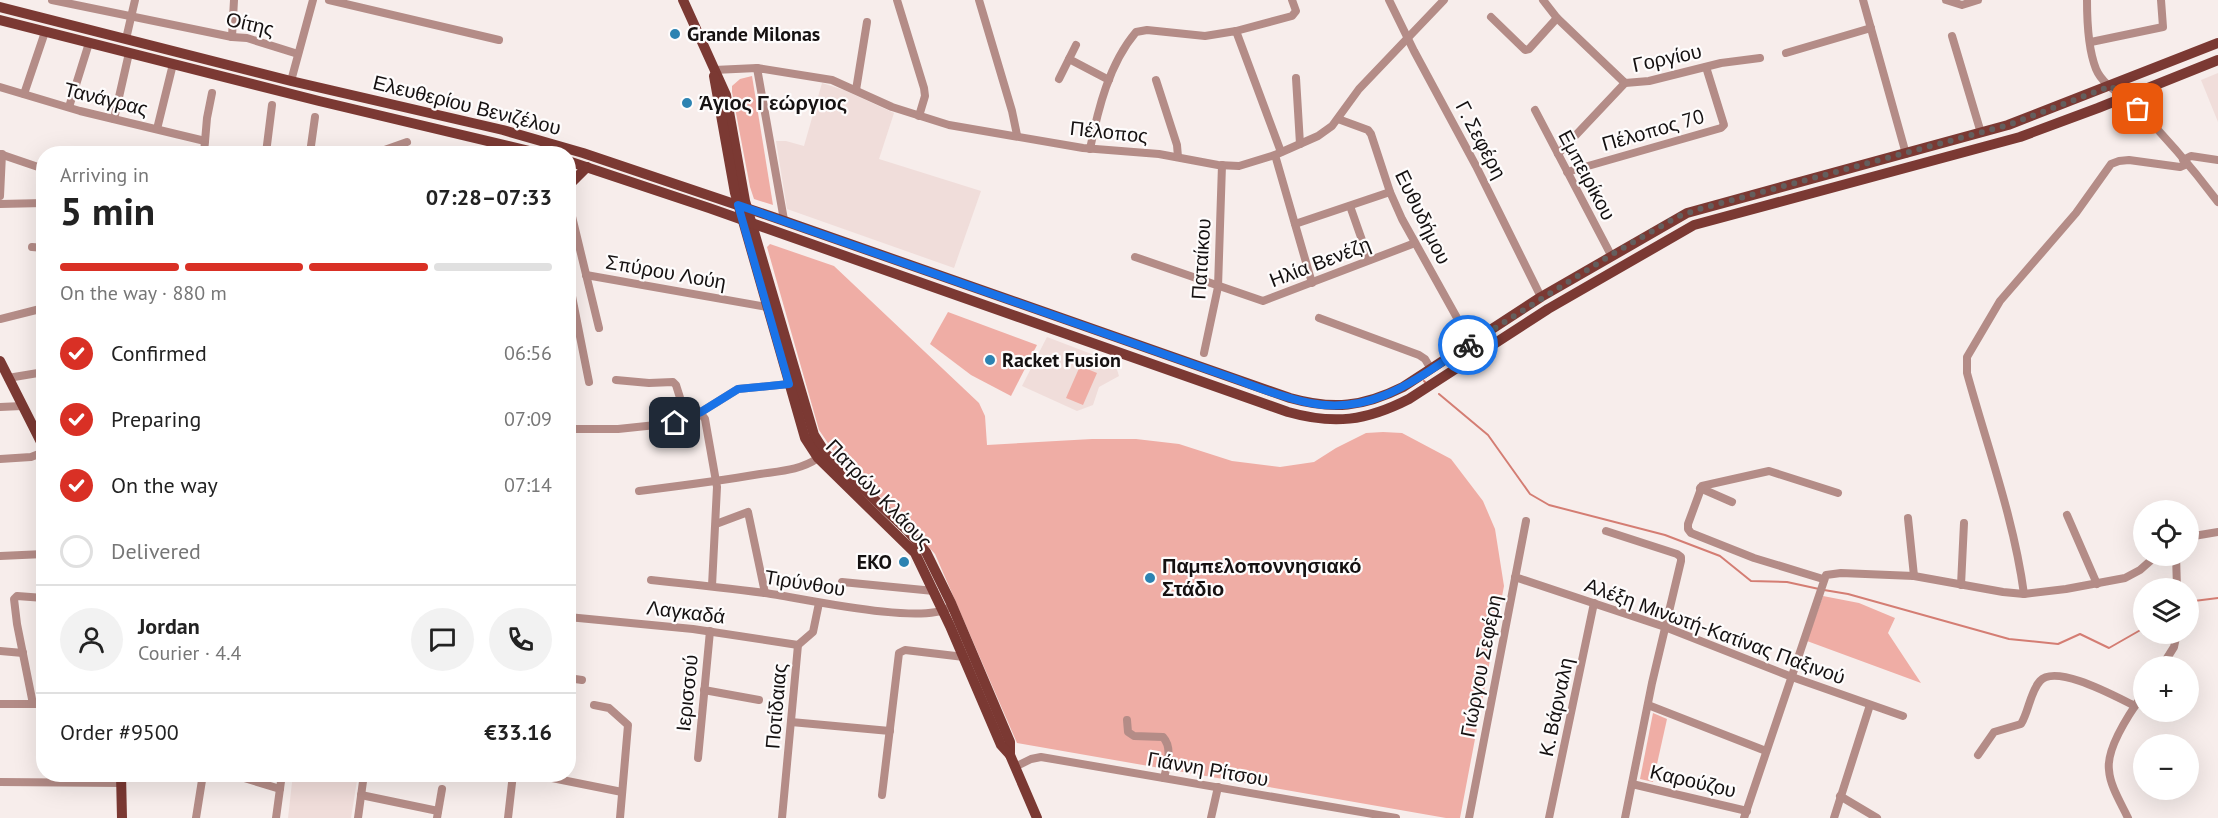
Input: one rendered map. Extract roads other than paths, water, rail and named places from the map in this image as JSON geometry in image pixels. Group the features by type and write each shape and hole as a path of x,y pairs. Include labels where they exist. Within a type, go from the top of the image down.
{"main road":[{"name":"Πατρών Κλάους","path":"682,0 714,70 716,91 747,223 771,306 814,435 826,454 919,542 928,555 964,657 1001,745 1010,755 1037,818"},
{"name":"Ελευθερίου Βενιζέλου","path":"0,7 291,81 503,130 542,146"},
{"name":"Ελευθερίου Βενιζέλου","path":"0,20 509,146"},
{"name":"Ελευθερίου Βενιζέλου","path":"576,157 784,220 1311,404 1356,405 1381,398 1403,387 1541,297 1677,217 2021,121 2218,44"},
{"name":"Ελευθερίου Βενιζέλου","path":"576,164 1288,412 1312,419 1344,420 1388,410 1409,399 1548,309 1694,225 2020,137 2218,60"},
{"path":"576,178 587,167"},
{"name":"Πατρών Κλάους","path":"771,306 789,384 805,438 818,458 910,547 922,565 934,591 947,607 1010,742 1010,755"},
{"path":"1,364 36,434"},
{"path":"121,782 122,818"}],"street":[{"name":"Οίτης","path":"52,0 74,2 232,37 247,38 298,54"},
{"path":"126,39 135,0"},
{"path":"232,37 234,0"},
{"path":"291,81 313,0"},
{"path":"329,0 498,40"},
{"path":"897,0 924,88 925,96 919,116"},
{"path":"979,0 1017,135"},
{"path":"1090,149 1098,111 1109,80 1134,34 1140,30 1205,36 1236,31 1290,17 1296,12 1292,0"},
{"name":"Γ. Σεφέρη","path":"1389,0 1476,166 1541,297"},
{"name":"Πέλοπος","path":"714,70 757,68 832,80 919,116 949,125 1090,149 1159,154 1222,165 1245,165 1278,154 1327,130 1338,119 1359,89 1444,0"},
{"name":"Γοργίου","path":"1543,0 1557,18 1625,83 1663,79 1720,63 1760,58"},
{"path":"1863,0 1906,154"},
{"path":"1946,0 1962,5 1978,0"},
{"path":"2087,0 2091,42 2097,70 2103,80 2138,109 2218,202"},
{"path":"2091,42 2163,27 2161,0"},
{"path":"1491,17 1525,50 1529,49 1557,18"},
{"path":"856,90 867,22"},
{"path":"1786,53 1871,28"},
{"path":"1236,31 1278,154 1312,283"},
{"path":"24,94 45,32"},
{"path":"1952,36 1981,133"},
{"path":"69,107 89,43"},
{"path":"1059,79 1076,45"},
{"path":"114,119 129,52"},
{"path":"1069,59 1109,80"},
{"path":"157,129 173,64"},
{"name":"Πέλοπος 70","path":"1567,172 1721,128 1724,125 1706,67"},
{"path":"757,68 784,220"},
{"path":"1296,78 1300,144"},
{"path":"1156,80 1177,146 1178,157"},
{"path":"1558,154 1625,83"},
{"name":"Τανάγρας","path":"0,87 114,119 205,141"},
{"path":"205,146 212,93"},
{"path":"267,146 272,105"},
{"name":"Εμπειρίκου","path":"1535,111 1611,255"},
{"path":"311,146 315,117"},
{"name":"Ευθυδήμου","path":"1338,119 1369,131 1390,192 1415,243 1471,343"},
{"path":"396,146 407,142"},
{"path":"0,196 1,154 36,166"},
{"path":"2024,594 2011,526 1967,373 1966,357 2000,300 2076,213 2111,164 2124,160 2180,167 2193,156 2218,160"},
{"name":"Παταίκου","path":"1204,353 1218,287 1222,165"},
{"path":"1295,224 1390,192"},
{"path":"0,204 36,204"},
{"path":"1350,206 1369,260"},
{"path":"576,231 599,328"},
{"name":"Ηλία Βενέζη","path":"1135,257 1260,301 1415,243"},
{"path":"32,247 36,247"},
{"name":"Σπύρου Λούη","path":"586,275 771,306"},
{"path":"576,298 591,294"},
{"path":"0,319 36,310"},
{"path":"1319,318 1419,355 1425,359 1431,369"},
{"path":"576,322 589,382"},
{"path":"8,378 36,373"},
{"path":"616,380 649,383 673,382 683,405 701,412 706,423 716,482 712,586"},
{"path":"576,429 618,429 675,423 701,412 738,389 789,384"},
{"path":"0,407 22,406"},
{"path":"0,459 31,457 36,454"},
{"path":"639,491 716,482 802,466 818,458"},
{"path":"1838,494 1769,471 1707,483 1700,488 1688,528 1691,533 1754,558 1824,579 1841,573 1914,576 2024,594 2097,584 2130,576 2143,566"},
{"path":"1700,488 1732,502"},
{"path":"716,524 748,512 765,593"},
{"path":"2067,515 2097,584"},
{"path":"1908,518 1914,576"},
{"name":"Γιώργου Σεφέρη","path":"1469,818 1526,521"},
{"path":"1961,585 1964,523"},
{"path":"1606,531 1681,557 1625,818"},
{"path":"2199,535 2218,532"},
{"path":"0,556 36,554"},
{"name":"Αλέξη Μινωτή-Κατίνας Παξινού","path":"1515,577 1665,627 1792,677 1903,716"},
{"path":"1745,814 1824,579"},
{"name":"Τιρύνθου","path":"651,580 765,593 819,603 893,612 947,607"},
{"path":"842,582 934,591"},
{"path":"0,705 33,704 15,611 15,597 36,598"},
{"name":"Ποτίδαιας","path":"782,818 798,645 813,632 819,603"},
{"name":"Κ. Βάρναλη","path":"1550,818 1594,603"},
{"name":"Λαγκαδά","path":"576,618 710,631 798,645"},
{"name":"Ιερισσού","path":"698,759 710,631"},
{"path":"882,795 899,653 905,650 964,657"},
{"path":"0,651 23,653"},
{"path":"1978,755 1994,732 2021,724 2039,682 2045,678 2072,678 2133,705"},
{"path":"576,679 582,680"},
{"path":"704,690 759,700"},
{"path":"594,705 609,708 628,725 621,818"},
{"path":"1648,705 1766,752"},
{"path":"1834,818 1870,705"},
{"path":"2128,818 2108,768 2118,737 2133,710"},
{"path":"1127,720 1128,732 1134,736 1163,737 1166,741 1169,755 1164,778"},
{"path":"791,722 890,731"},
{"name":"Γιάννη Ρίτσου","path":"1015,766 1041,757 1396,818"},
{"path":"0,782 36,781"},
{"path":"196,818 202,782"},
{"path":"257,782 280,789"},
{"path":"276,818 281,782"},
{"path":"358,818 363,782"},
{"path":"508,818 512,782"},
{"path":"572,782 622,792"},
{"name":"Καρούζου","path":"1632,784 1745,814"},
{"path":"1211,818 1218,787"},
{"path":"362,795 437,814 442,789"},
{"path":"1840,796 1877,818"}],"waterway":[{"path":"1439,394 1488,435 1530,494 1549,505 1665,535 1720,556 1751,581 1787,582 1819,589"},
{"path":"1824,590 1848,594 2009,639 2058,644 2080,634 2109,648 2133,634"},
{"path":"2199,600 2218,598"}],"place":[{"name":"Grande Milonas","path":"675,34"},
{"name":"Άγιος Γεώργιος","path":"687,103"},
{"name":"Racket Fusion","path":"990,360"},
{"name":"EKO","path":"904,562"},
{"name":"Παμπελοποννησιακό Στάδιο","path":"1150,578"}]}
